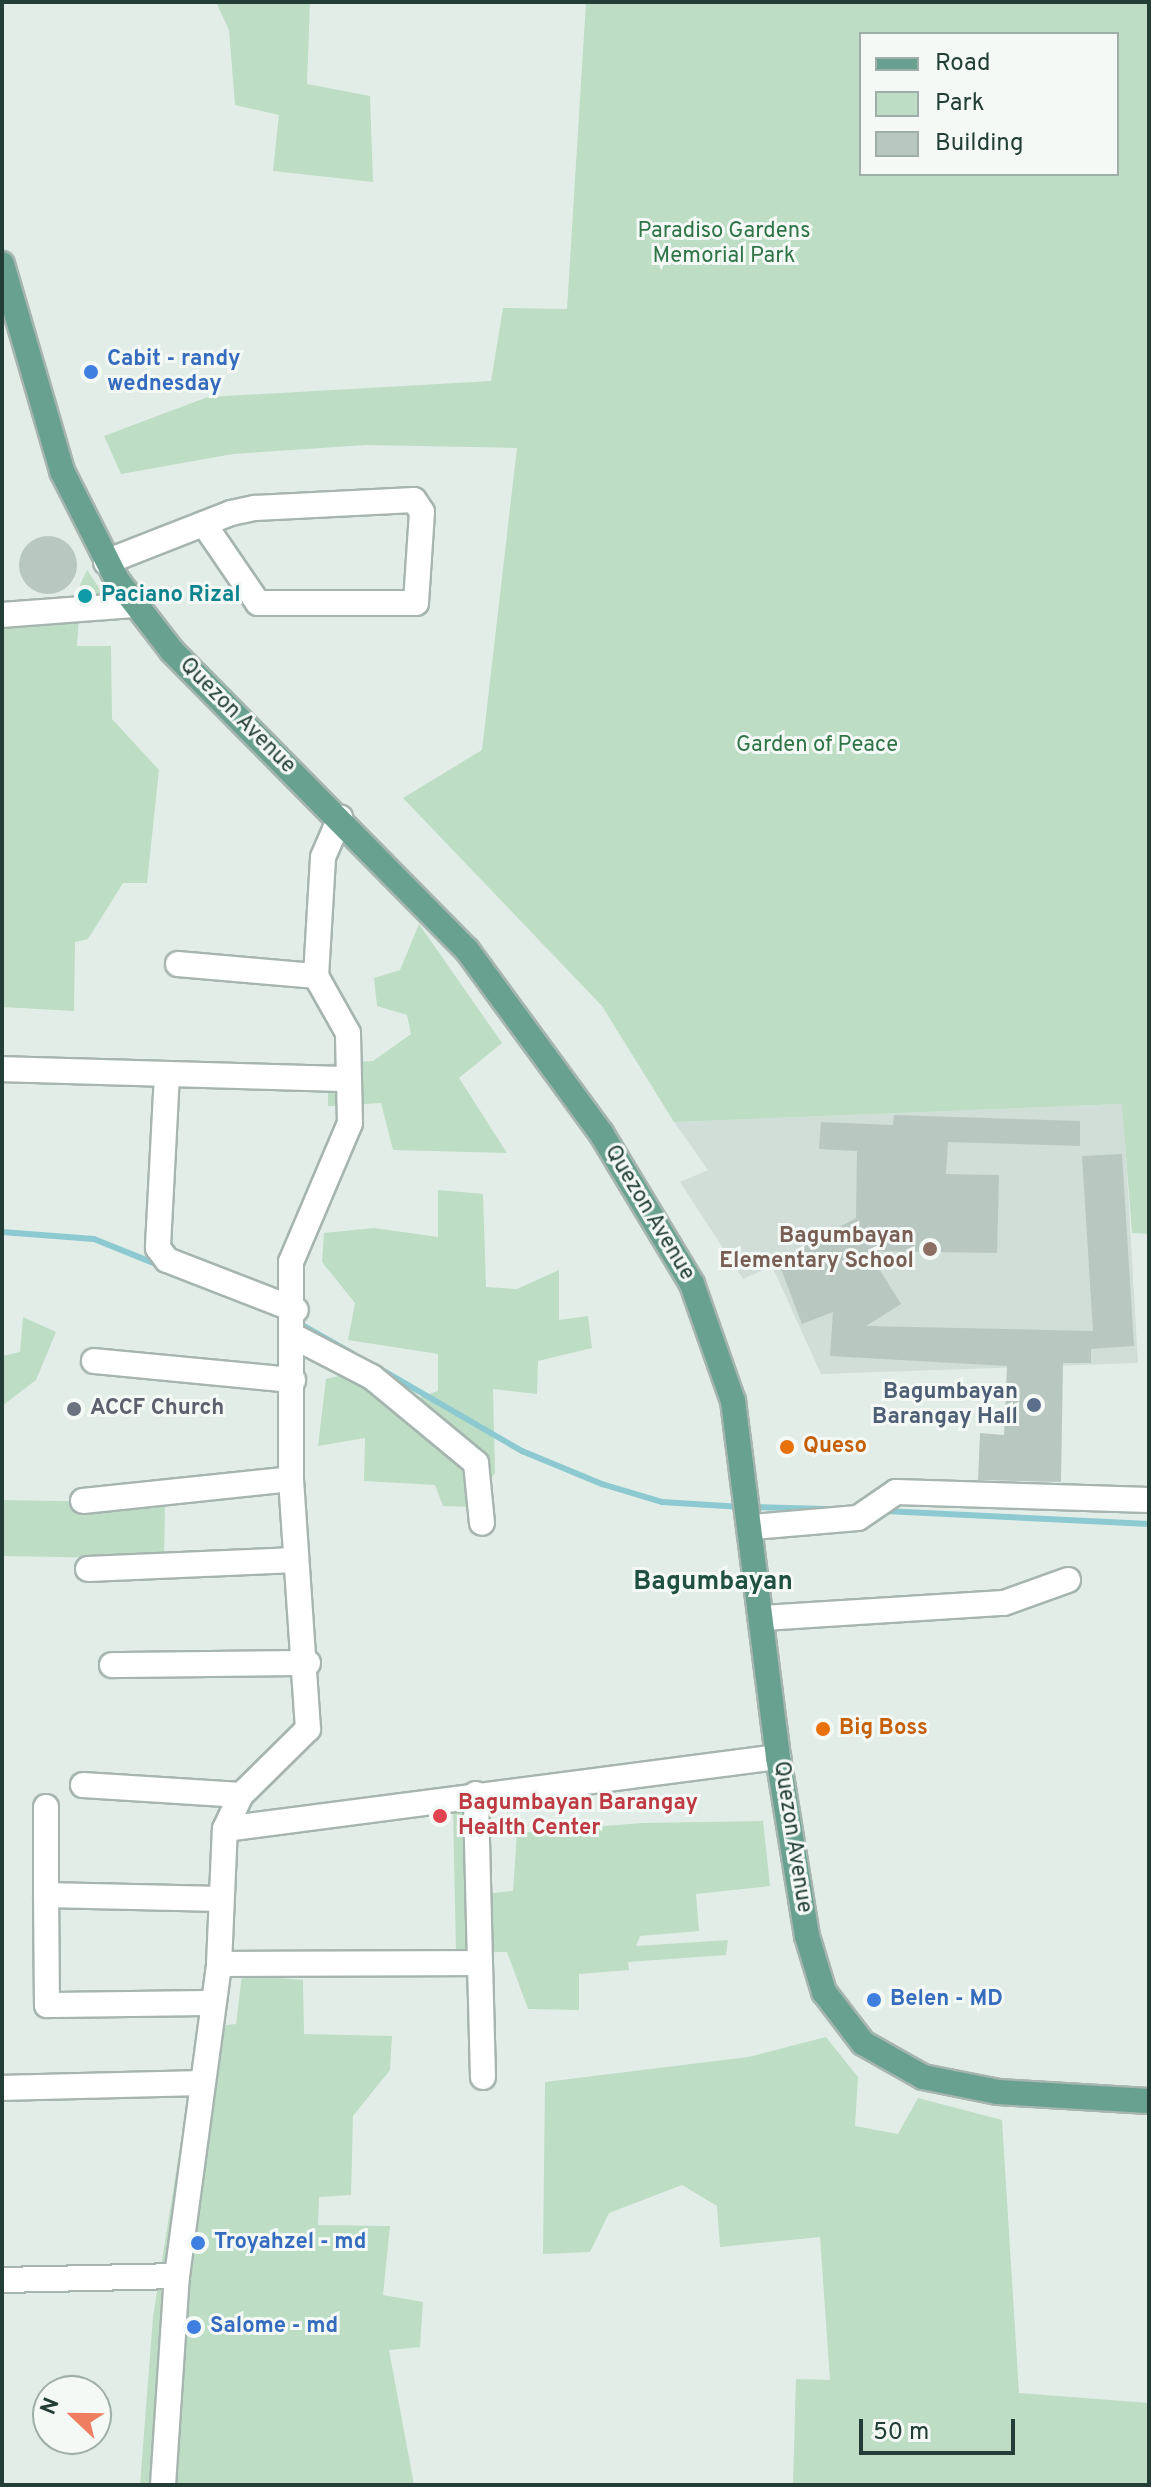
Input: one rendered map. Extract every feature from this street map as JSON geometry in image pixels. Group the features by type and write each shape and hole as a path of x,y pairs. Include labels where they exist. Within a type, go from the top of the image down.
{"main road":[{"name":"Quezon Avenue","path":"2,264 62,471 106,562 135,605 467,950 534,1037 682,1265 717,1339 753,1527 778,1757 811,1950 824,1992 863,2043 923,2077 968,2086 1149,2101"}],"street":[{"path":"106,562 204,524 255,508 414,500 422,512 416,603 258,603 204,524"},
{"path":"2,615 135,605"},
{"path":"163,2485 177,2276 219,1964 225,1829 241,1795 308,1729 308,1663 296,1560 291,1479 296,1310 291,1262 350,1123 348,1033 316,976 323,857 340,818"},
{"path":"178,964 316,976"},
{"path":"2,1069 347,1079"},
{"path":"167,1074 158,1248 167,1260 296,1310"},
{"path":"295,1337 372,1377 476,1463 482,1523"},
{"path":"94,1361 293,1380"},
{"path":"83,1501 291,1479"},
{"path":"753,1527 858,1518 896,1492 1149,1500"},
{"path":"88,1569 296,1560"},
{"path":"763,1618 1004,1603 1068,1580"},
{"path":"112,1665 308,1663"},
{"path":"225,1829 778,1757"},
{"path":"83,1785 241,1795"},
{"path":"476,1794 483,2077"},
{"path":"46,1807 47,2005 213,2003"},
{"path":"46,1895 221,1899"},
{"path":"219,1964 480,1963"},
{"path":"2,2088 201,2083"},
{"path":"2,2280 177,2276"}],"shaded area":[{"name":"Bagumbayan Elementary School","path":"1123,1104 1138,1363 821,1374 772,1266 743,1279 680,1182 708,1170 674,1122"}],"green space":[{"path":"216,2 310,2 307,84 370,96 373,182 273,171 279,115 235,105 229,30"},
{"name":"Garden of Peace","path":"586,2 1149,2 1149,1234 1132,1233 1122,1104 674,1122 602,1006 403,798 482,750 517,448 366,445 233,454 121,474 104,436 208,397 491,381 503,308 567,309"},
{"path":"87,570 106,598 73,600"},
{"path":"79,617 77,646 111,646 112,719 159,770 147,883 123,883 88,939 75,942 74,1011 2,1007 2,623"},
{"path":"419,924 502,1043 459,1078 507,1153 393,1150 381,1103 328,1106 328,1064 373,1061 411,1034 407,1015 377,1006 374,978 400,970"},
{"path":"438,1190 483,1194 486,1287 517,1289 559,1270 559,1320 588,1316 592,1348 538,1361 537,1394 493,1389 495,1473 469,1507 443,1506 435,1485 364,1481 365,1438 318,1446 326,1379 357,1372 414,1399 438,1391 438,1354 348,1340 355,1303 322,1262 324,1233 374,1228 438,1237"},
{"path":"23,1317 56,1332 36,1380 2,1406 2,1356 20,1352"},
{"path":"2,1500 165,1503 164,1559 2,1556"},
{"path":"471,1803 473,1895 513,1891 517,1833 642,1823 763,1821 770,1886 696,1894 699,1931 640,1936 636,1946 728,1940 726,1955 628,1962 629,1970 579,1974 579,2010 528,2009 507,1952 456,1952 453,1809"},
{"path":"242,1975 303,1980 304,2034 392,2036 390,2070 353,2116 351,2195 319,2197 318,2225 390,2226 383,2295 423,2302 420,2347 389,2350 414,2485 140,2485 153,2317 199,2028 236,2024"},
{"path":"826,2037 858,2077 855,2126 898,2134 918,2098 1002,2120 1019,2393 1149,2403 1149,2485 793,2485 796,2379 830,2380 820,2237 720,2247 717,2206 682,2185 609,2213 590,2252 543,2254 545,2082 748,2057"}],"building":[{"path":"48,536 59,538 68,545 75,554 75,576 68,585 59,592 48,594 37,592 28,585 21,576 19,565 21,554 28,545 37,538"},
{"path":"894,1115 1080,1121 1080,1146 948,1142 946,1174 999,1175 997,1253 868,1251 901,1304 866,1326 1093,1331 1082,1156 1122,1154 1134,1346 1091,1349 1091,1363 1063,1363 1061,1482 978,1480 980,1433 1004,1435 1007,1366 830,1356 833,1312 802,1324 778,1261 856,1218 857,1151 819,1149 821,1122 893,1125"}],"waterway":[{"path":"2,1232 94,1239 161,1266"},
{"path":"297,1322 353,1354"},
{"path":"377,1367 522,1451 602,1484 662,1502 742,1507"},
{"path":"753,1507 826,1509"},
{"path":"885,1511 1149,1524"}],"place":[{"name":"Cabit - randy wednesday","path":"91,372"},
{"name":"Paciano Rizal","path":"85,596"},
{"name":"Bagumbayan Elementary School","path":"930,1249"},
{"name":"Bagumbayan Barangay Hall","path":"1034,1405"},
{"name":"ACCF Church","path":"74,1409"},
{"name":"Queso","path":"787,1447"},
{"name":"Big Boss","path":"823,1729"},
{"name":"Bagumbayan Barangay Health Center","path":"440,1816"},
{"name":"Belen - MD","path":"874,2000"},
{"name":"Troyahzel - md","path":"198,2243"},
{"name":"Salome - md","path":"194,2327"}],"district":[{"name":"Bagumbayan","path":"713,1583"}],"park label":[{"name":"Paradiso Gardens Memorial Park","path":"724,244"}]}
